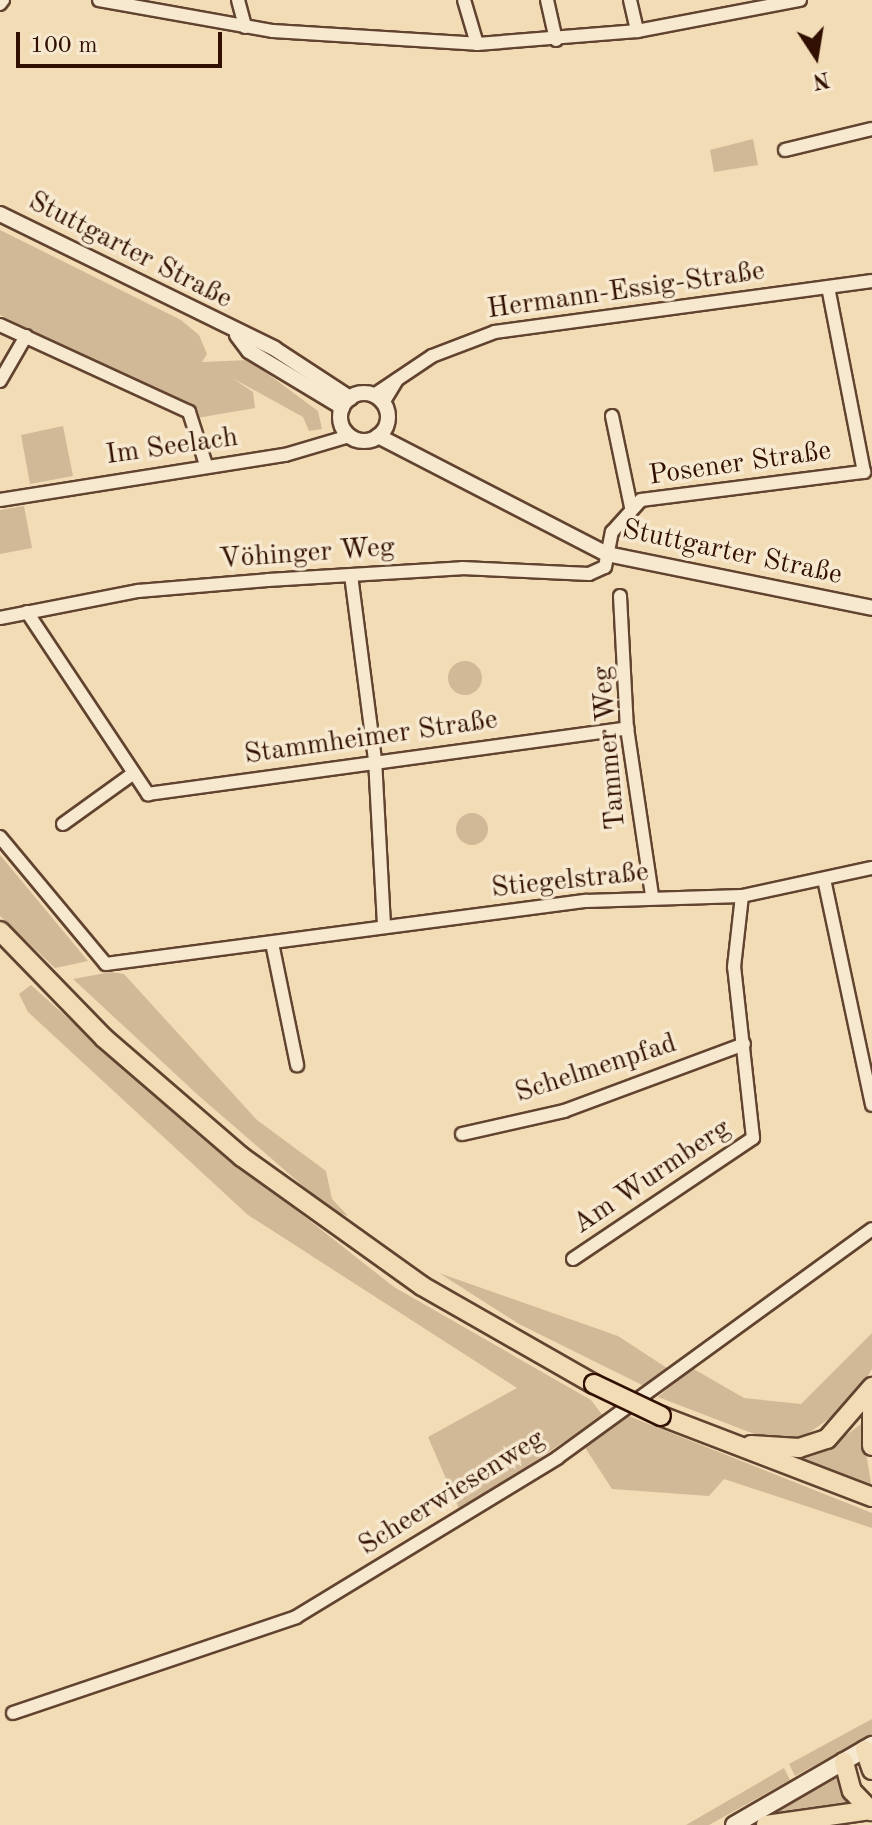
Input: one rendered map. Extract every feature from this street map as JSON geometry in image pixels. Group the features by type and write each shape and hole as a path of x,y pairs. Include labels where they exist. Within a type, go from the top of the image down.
{"main road":[{"path":"0,931 63,998 242,1157 333,1226 594,1384 720,1442 872,1497"},
{"path":"720,1442 813,1445 841,1430 872,1387"},
{"path":"872,1403 872,1446"},
{"path":"734,1825 868,1747 872,1770"},
{"path":"844,1762 852,1791 871,1810"},
{"path":"766,1825 871,1810"}],"street":[{"path":"99,0 245,27 477,44 556,40 637,31 800,0"},
{"path":"238,0 245,27"},
{"path":"464,0 477,44"},
{"path":"547,0 556,40"},
{"path":"630,0 637,31"},
{"path":"785,150 872,129"},
{"name":"Stuttgarter Straße","path":"0,214 237,334 275,349 346,402"},
{"name":"Hermann-Essig-Straße","path":"378,399 397,380 432,356 495,332 872,281"},
{"name":"Posener Straße","path":"607,554 612,532 631,507 770,479 864,472 828,287"},
{"path":"0,325 189,412 206,465"},
{"path":"0,381 26,336"},
{"path":"349,436 346,402 378,399 382,432"},
{"path":"612,416 631,507"},
{"name":"Stuttgarter Straße","path":"349,436 382,432 413,455 607,554 872,608"},
{"name":"Im Seelach","path":"0,500 320,449 349,436"},
{"name":"Vöhinger Weg","path":"0,618 138,591 351,575 462,568 580,575 605,567 607,554"},
{"path":"351,575 375,759 384,925"},
{"name":"Tammer Weg","path":"620,596 627,728 652,895"},
{"name":"Stammheimer Straße","path":"27,612 148,794 375,759 627,728"},
{"path":"63,824 134,773"},
{"name":"Stiegelstraße","path":"0,837 106,964 384,925 652,895 742,896 872,868"},
{"path":"824,879 872,1105"},
{"name":"Am Wurmberg","path":"573,1259 753,1138 734,967 742,896"},
{"path":"272,943 297,1065"},
{"name":"Schelmenpfad","path":"462,1134 564,1111 744,1044"},
{"name":"Scheerwiesenweg","path":"13,1713 296,1617 557,1458 872,1229"}],"shaded area":[{"path":"753,139 758,165 714,172 710,150"},
{"path":"0,230 181,320 199,335 207,354 202,362 249,360 318,411 322,429 309,431 303,417 232,378 253,392 255,408 197,418 186,404 0,315"},
{"path":"63,426 73,476 30,484 21,435"},
{"path":"24,506 32,548 0,554 0,510"},
{"path":"465,661 477,666 482,678 477,690 465,695 453,690 448,678 453,666"},
{"path":"472,813 483,818 488,829 483,840 472,845 461,840 456,829 461,818"},
{"path":"0,855 88,961 55,968 0,916"},
{"path":"111,972 124,974 257,1120 326,1171 332,1199 348,1216 332,1211 199,1096 73,979"},
{"path":"31,985 178,1117 394,1287 591,1400 603,1416 460,1511 428,1437 517,1388 248,1215 28,1012 19,994"},
{"path":"439,1273 618,1336 670,1370 646,1387 519,1324"},
{"path":"872,1333 872,1369 852,1402 802,1438 757,1435 658,1397 692,1368 744,1398 801,1404"},
{"path":"626,1415 872,1513 872,1528 724,1479 709,1496 612,1489 584,1446"},
{"path":"861,1424 872,1488 792,1458 828,1449"},
{"path":"872,1719 872,1734 795,1776 789,1764"},
{"path":"844,1762 861,1803 734,1825"},
{"path":"784,1768 790,1780 709,1825 686,1825"}]}
